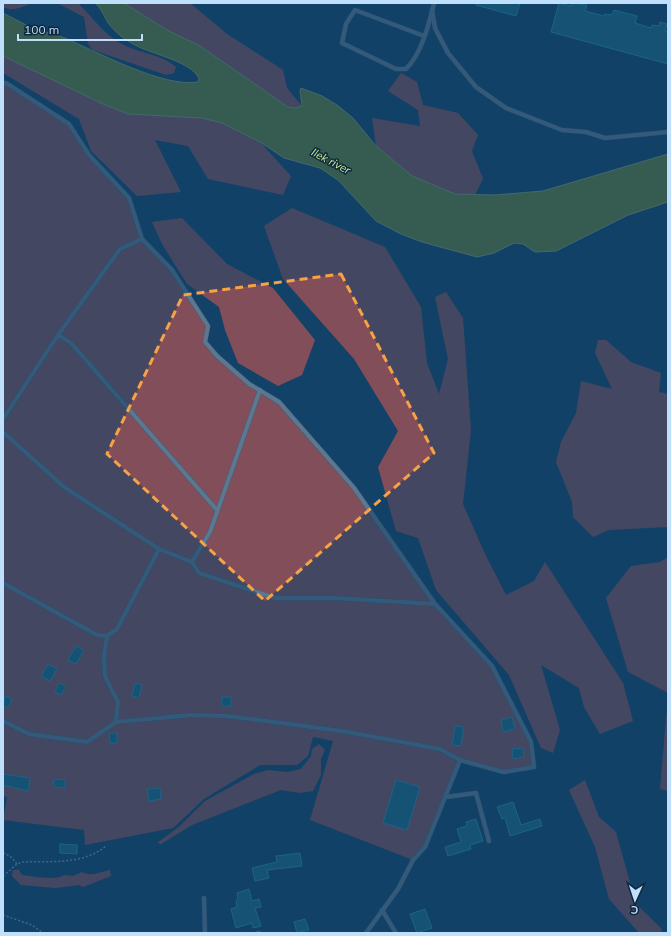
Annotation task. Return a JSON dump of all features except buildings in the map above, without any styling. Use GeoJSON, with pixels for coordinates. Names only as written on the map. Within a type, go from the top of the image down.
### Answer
{"type":"FeatureCollection","features":[{"type":"Feature","properties":{"kind":"lane"},"geometry":{"type":"LineString","coordinates":[[424,36],[355,10],[346,24],[342,43],[396,69],[406,69],[414,62],[424,36],[434,3]]}},
{"type":"Feature","properties":{"kind":"lane"},"geometry":{"type":"LineString","coordinates":[[432,10],[435,28],[448,53],[476,88],[506,108],[562,130],[586,132],[605,138],[668,132]]}},
{"type":"Feature","properties":{"kind":"lane"},"geometry":{"type":"LineString","coordinates":[[3,83],[6,83],[69,124],[89,155],[129,198],[142,240],[172,270],[208,326],[205,342],[217,356],[249,384],[279,402],[354,488],[435,604],[492,666],[531,742],[534,767],[504,772],[460,760],[440,749],[342,731],[227,716],[192,715],[116,722],[87,742],[29,734],[3,721]]}},
{"type":"Feature","properties":{"kind":"lane"},"geometry":{"type":"LineString","coordinates":[[3,419],[58,335],[120,249],[142,240]]}},
{"type":"Feature","properties":{"kind":"lane"},"geometry":{"type":"LineString","coordinates":[[58,335],[72,343],[217,510]]}},
{"type":"Feature","properties":{"kind":"lane"},"geometry":{"type":"LineString","coordinates":[[192,562],[210,532],[260,390]]}},
{"type":"Feature","properties":{"kind":"lane"},"geometry":{"type":"LineString","coordinates":[[3,432],[64,487],[159,548],[192,562],[198,573],[275,598],[333,598],[435,604]]}},
{"type":"Feature","properties":{"kind":"lane"},"geometry":{"type":"LineString","coordinates":[[116,722],[118,702],[105,676],[104,656],[107,636],[117,628],[159,548]]}},
{"type":"Feature","properties":{"kind":"lane"},"geometry":{"type":"LineString","coordinates":[[3,583],[97,635],[107,636]]}},
{"type":"Feature","properties":{"kind":"lane"},"geometry":{"type":"LineString","coordinates":[[366,933],[398,889],[413,860],[425,847],[460,760]]}},
{"type":"Feature","properties":{"kind":"lane"},"geometry":{"type":"LineString","coordinates":[[446,797],[476,793],[489,841]]}},
{"type":"Feature","properties":{"kind":"lane"},"geometry":{"type":"LineString","coordinates":[[204,898],[205,933]]}},
{"type":"Feature","properties":{"kind":"lane"},"geometry":{"type":"LineString","coordinates":[[382,910],[396,933]]}},
{"type":"Feature","properties":{"kind":"path"},"geometry":{"type":"LineString","coordinates":[[3,876],[17,864],[23,862],[82,859],[96,854],[106,846]]}},
{"type":"Feature","properties":{"kind":"path"},"geometry":{"type":"LineString","coordinates":[[3,853],[10,856],[17,864]]}},
{"type":"Feature","properties":{"kind":"path"},"geometry":{"type":"LineString","coordinates":[[3,916],[32,925],[43,933]]}},
{"type":"Feature","properties":{"kind":"highlighted area"},"geometry":{"type":"Polygon","coordinates":[[[341,274],[434,453],[265,601],[107,454],[183,295],[341,274]]]}},
{"type":"Feature","properties":{"kind":"shaded area"},"geometry":{"type":"Polygon","coordinates":[[[3,3],[32,3],[10,9],[3,7],[3,3]]]}},
{"type":"Feature","properties":{"kind":"shaded area"},"geometry":{"type":"Polygon","coordinates":[[[57,3],[78,3],[111,37],[131,48],[164,59],[176,67],[174,73],[166,75],[93,50],[88,44],[84,17],[57,3]]]}},
{"type":"Feature","properties":{"kind":"shaded area"},"geometry":{"type":"Polygon","coordinates":[[[124,3],[190,3],[227,34],[283,70],[287,88],[302,106],[295,108],[288,107],[200,46],[167,30],[124,3]]]}},
{"type":"Feature","properties":{"kind":"shaded area"},"geometry":{"type":"Polygon","coordinates":[[[3,56],[103,104],[128,114],[202,118],[222,123],[260,142],[291,176],[283,195],[208,179],[188,146],[155,140],[181,192],[137,196],[91,151],[79,119],[3,73],[3,56]]]}},
{"type":"Feature","properties":{"kind":"shaded area"},"geometry":{"type":"Polygon","coordinates":[[[401,73],[417,82],[423,105],[458,113],[478,135],[472,151],[483,179],[475,195],[455,194],[412,176],[376,146],[372,118],[420,126],[418,110],[388,91],[401,73]]]}},
{"type":"Feature","properties":{"kind":"shaded area"},"geometry":{"type":"Polygon","coordinates":[[[3,83],[69,124],[89,155],[129,198],[142,239],[172,270],[208,326],[205,342],[217,356],[249,383],[279,402],[354,488],[435,604],[492,666],[531,742],[534,767],[504,772],[460,760],[425,847],[413,860],[310,820],[333,741],[313,737],[308,756],[297,765],[260,765],[204,799],[173,828],[85,845],[84,830],[3,820],[7,797],[3,796],[3,83]]]}},
{"type":"Feature","properties":{"kind":"shaded area"},"geometry":{"type":"Polygon","coordinates":[[[292,208],[385,247],[421,307],[427,363],[439,394],[448,359],[435,297],[446,292],[463,318],[471,430],[463,504],[485,554],[506,595],[534,581],[545,562],[623,683],[633,721],[600,734],[584,707],[579,688],[541,665],[560,730],[553,753],[541,748],[509,675],[436,590],[418,538],[396,531],[378,467],[398,431],[354,359],[283,279],[264,226],[292,208]]]}},
{"type":"Feature","properties":{"kind":"shaded area"},"geometry":{"type":"Polygon","coordinates":[[[182,218],[227,264],[273,288],[315,340],[302,375],[278,386],[238,363],[225,330],[219,307],[187,284],[162,244],[152,222],[182,218]]]}},
{"type":"Feature","properties":{"kind":"shaded area"},"geometry":{"type":"Polygon","coordinates":[[[598,340],[606,340],[631,362],[661,373],[659,392],[668,394],[668,527],[609,530],[593,537],[573,517],[572,502],[556,462],[561,442],[576,413],[581,381],[612,389],[595,353],[598,340]]]}},
{"type":"Feature","properties":{"kind":"shaded area"},"geometry":{"type":"Polygon","coordinates":[[[668,557],[668,693],[628,672],[606,598],[631,566],[660,562],[668,557]]]}},
{"type":"Feature","properties":{"kind":"shaded area"},"geometry":{"type":"Polygon","coordinates":[[[668,696],[668,791],[660,789],[668,696]]]}},
{"type":"Feature","properties":{"kind":"shaded area"},"geometry":{"type":"Polygon","coordinates":[[[319,744],[325,750],[321,759],[321,775],[313,791],[299,793],[281,790],[192,825],[161,844],[157,843],[180,826],[205,801],[254,774],[268,770],[287,772],[301,769],[311,756],[312,749],[319,744]]]}},
{"type":"Feature","properties":{"kind":"shaded area"},"geometry":{"type":"Polygon","coordinates":[[[585,780],[599,817],[616,832],[636,904],[661,928],[662,933],[639,933],[609,899],[595,847],[569,790],[585,780]]]}},
{"type":"Feature","properties":{"kind":"shaded area"},"geometry":{"type":"Polygon","coordinates":[[[13,870],[19,870],[22,875],[56,878],[64,875],[73,876],[82,872],[96,874],[110,870],[111,876],[83,887],[79,885],[56,888],[21,885],[12,876],[13,870]]]}},
{"type":"Feature","properties":{"kind":"water","name":"Ilek river"},"geometry":{"type":"Polygon","coordinates":[[[95,3],[124,3],[167,30],[200,46],[288,107],[295,108],[302,106],[301,88],[322,96],[337,105],[353,118],[376,146],[412,176],[455,194],[495,195],[543,191],[668,154],[668,202],[628,215],[556,251],[535,252],[523,244],[514,243],[494,253],[477,257],[422,242],[401,234],[376,221],[338,180],[320,168],[284,158],[260,142],[222,123],[202,118],[128,114],[103,104],[3,56],[3,13],[33,28],[65,38],[131,68],[167,80],[198,82],[199,79],[195,73],[181,63],[137,46],[120,35],[113,29],[95,3]]]}}]}
